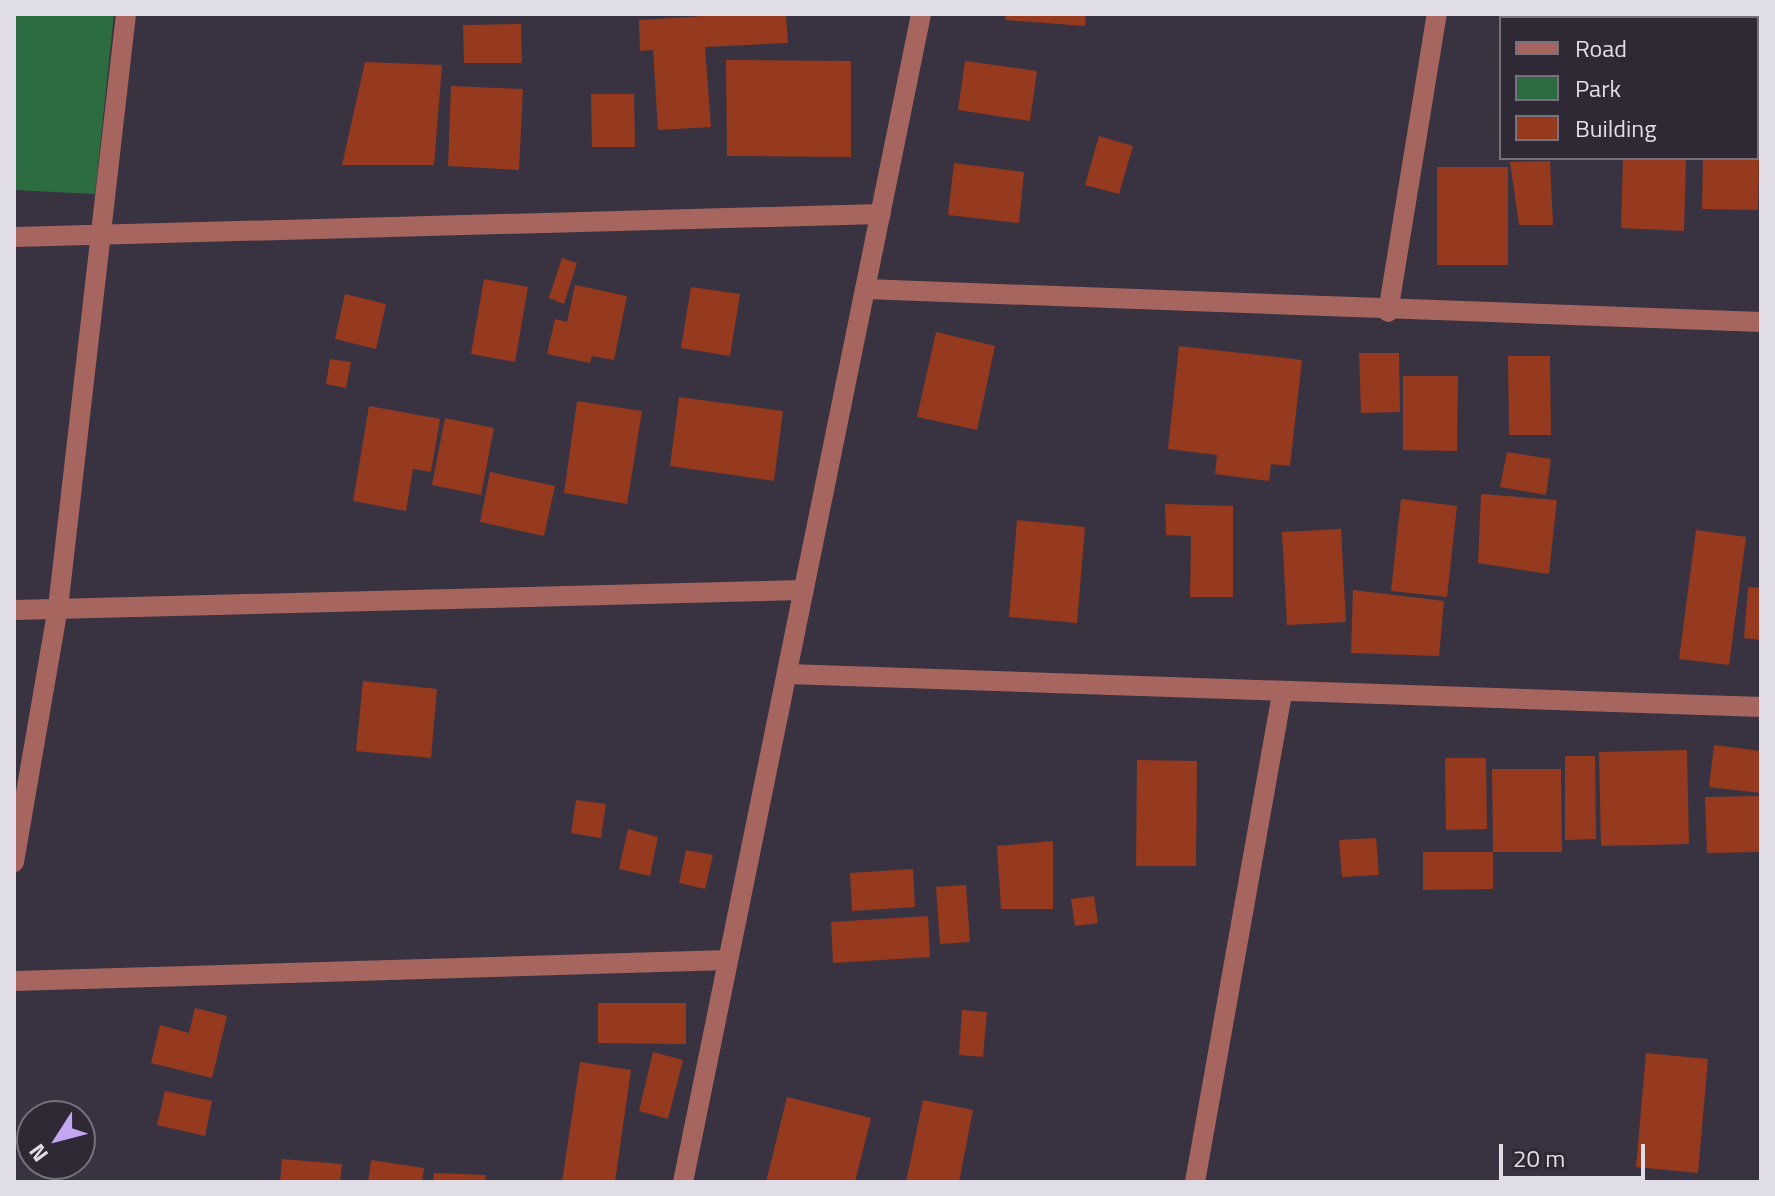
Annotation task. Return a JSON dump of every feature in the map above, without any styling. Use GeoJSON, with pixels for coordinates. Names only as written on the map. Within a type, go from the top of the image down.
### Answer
{"type":"FeatureCollection","features":[{"type":"Feature","properties":{"kind":"street"},"geometry":{"type":"LineString","coordinates":[[14,862],[58,608],[126,14]]}},
{"type":"Feature","properties":{"kind":"street"},"geometry":{"type":"LineString","coordinates":[[683,1182],[921,14]]}},
{"type":"Feature","properties":{"kind":"street"},"geometry":{"type":"LineString","coordinates":[[1388,312],[1437,14]]}},
{"type":"Feature","properties":{"kind":"street"},"geometry":{"type":"LineString","coordinates":[[14,237],[881,214]]}},
{"type":"Feature","properties":{"kind":"street"},"geometry":{"type":"LineString","coordinates":[[865,289],[1388,312],[1761,322]]}},
{"type":"Feature","properties":{"kind":"street"},"geometry":{"type":"LineString","coordinates":[[14,610],[804,590]]}},
{"type":"Feature","properties":{"kind":"street"},"geometry":{"type":"LineString","coordinates":[[787,674],[1761,707]]}},
{"type":"Feature","properties":{"kind":"street"},"geometry":{"type":"LineString","coordinates":[[1195,1182],[1282,693]]}},
{"type":"Feature","properties":{"kind":"street"},"geometry":{"type":"LineString","coordinates":[[14,981],[728,960]]}},
{"type":"Feature","properties":{"kind":"green space"},"geometry":{"type":"Polygon","coordinates":[[[14,14],[114,14],[95,194],[14,190],[14,14]]]}},
{"type":"Feature","properties":{"kind":"building"},"geometry":{"type":"Polygon","coordinates":[[[786,14],[788,43],[705,47],[711,127],[658,130],[653,50],[640,51],[639,20],[786,14]]]}},
{"type":"Feature","properties":{"kind":"building"},"geometry":{"type":"Polygon","coordinates":[[[1006,14],[1086,14],[1085,26],[1005,20],[1006,14]]]}},
{"type":"Feature","properties":{"kind":"building"},"geometry":{"type":"Polygon","coordinates":[[[1761,14],[1761,90],[1759,16],[1623,16],[1761,14]]]}},
{"type":"Feature","properties":{"kind":"building"},"geometry":{"type":"Polygon","coordinates":[[[521,24],[522,63],[464,63],[463,25],[521,24]]]}},
{"type":"Feature","properties":{"kind":"building"},"geometry":{"type":"Polygon","coordinates":[[[726,60],[851,61],[851,157],[727,156],[726,60]]]}},
{"type":"Feature","properties":{"kind":"building"},"geometry":{"type":"Polygon","coordinates":[[[965,61],[1037,71],[1030,121],[958,110],[965,61]]]}},
{"type":"Feature","properties":{"kind":"building"},"geometry":{"type":"Polygon","coordinates":[[[365,62],[442,65],[434,165],[342,165],[365,62]]]}},
{"type":"Feature","properties":{"kind":"building"},"geometry":{"type":"Polygon","coordinates":[[[451,86],[523,89],[519,170],[448,166],[451,86]]]}},
{"type":"Feature","properties":{"kind":"building"},"geometry":{"type":"Polygon","coordinates":[[[591,94],[634,94],[635,147],[592,147],[591,94]]]}},
{"type":"Feature","properties":{"kind":"building"},"geometry":{"type":"Polygon","coordinates":[[[1099,136],[1133,146],[1119,194],[1085,185],[1099,136]]]}},
{"type":"Feature","properties":{"kind":"building"},"geometry":{"type":"Polygon","coordinates":[[[1623,160],[1686,160],[1684,231],[1621,228],[1623,160]]]}},
{"type":"Feature","properties":{"kind":"building"},"geometry":{"type":"Polygon","coordinates":[[[1703,160],[1759,160],[1758,210],[1702,209],[1703,160]]]}},
{"type":"Feature","properties":{"kind":"building"},"geometry":{"type":"Polygon","coordinates":[[[1550,161],[1553,225],[1519,225],[1510,162],[1550,161]]]}},
{"type":"Feature","properties":{"kind":"building"},"geometry":{"type":"Polygon","coordinates":[[[954,163],[1024,172],[1019,223],[948,215],[954,163]]]}},
{"type":"Feature","properties":{"kind":"building"},"geometry":{"type":"Polygon","coordinates":[[[1437,167],[1508,167],[1508,265],[1437,265],[1437,167]]]}},
{"type":"Feature","properties":{"kind":"building"},"geometry":{"type":"Polygon","coordinates":[[[562,258],[577,263],[564,304],[549,298],[562,258]]]}},
{"type":"Feature","properties":{"kind":"building"},"geometry":{"type":"Polygon","coordinates":[[[484,279],[528,287],[515,362],[471,354],[484,279]]]}},
{"type":"Feature","properties":{"kind":"building"},"geometry":{"type":"Polygon","coordinates":[[[575,285],[627,296],[614,360],[592,356],[590,363],[547,354],[555,319],[567,322],[575,285]]]}},
{"type":"Feature","properties":{"kind":"building"},"geometry":{"type":"Polygon","coordinates":[[[691,287],[740,294],[730,356],[681,348],[691,287]]]}},
{"type":"Feature","properties":{"kind":"building"},"geometry":{"type":"Polygon","coordinates":[[[345,294],[386,304],[376,349],[335,339],[345,294]]]}},
{"type":"Feature","properties":{"kind":"building"},"geometry":{"type":"Polygon","coordinates":[[[936,332],[995,346],[977,430],[917,417],[936,332]]]}},
{"type":"Feature","properties":{"kind":"building"},"geometry":{"type":"Polygon","coordinates":[[[1179,346],[1302,360],[1290,466],[1271,464],[1269,481],[1215,474],[1217,455],[1168,449],[1179,346]]]}},
{"type":"Feature","properties":{"kind":"building"},"geometry":{"type":"Polygon","coordinates":[[[1359,353],[1399,353],[1400,412],[1361,413],[1359,353]]]}},
{"type":"Feature","properties":{"kind":"building"},"geometry":{"type":"Polygon","coordinates":[[[1508,356],[1550,356],[1551,435],[1509,435],[1508,356]]]}},
{"type":"Feature","properties":{"kind":"building"},"geometry":{"type":"Polygon","coordinates":[[[330,359],[351,362],[346,388],[326,384],[330,359]]]}},
{"type":"Feature","properties":{"kind":"building"},"geometry":{"type":"Polygon","coordinates":[[[1403,376],[1458,376],[1457,451],[1403,450],[1403,376]]]}},
{"type":"Feature","properties":{"kind":"building"},"geometry":{"type":"Polygon","coordinates":[[[679,397],[783,411],[774,481],[670,466],[679,397]]]}},
{"type":"Feature","properties":{"kind":"building"},"geometry":{"type":"Polygon","coordinates":[[[577,401],[642,411],[627,504],[564,493],[577,401]]]}},
{"type":"Feature","properties":{"kind":"building"},"geometry":{"type":"Polygon","coordinates":[[[369,406],[440,419],[431,472],[413,469],[406,511],[353,501],[369,406]]]}},
{"type":"Feature","properties":{"kind":"building"},"geometry":{"type":"Polygon","coordinates":[[[445,418],[494,428],[481,495],[432,485],[445,418]]]}},
{"type":"Feature","properties":{"kind":"building"},"geometry":{"type":"Polygon","coordinates":[[[1507,452],[1551,459],[1546,495],[1500,487],[1507,452]]]}},
{"type":"Feature","properties":{"kind":"building"},"geometry":{"type":"Polygon","coordinates":[[[490,472],[555,486],[544,536],[480,522],[490,472]]]}},
{"type":"Feature","properties":{"kind":"building"},"geometry":{"type":"Polygon","coordinates":[[[1481,494],[1557,500],[1549,574],[1478,563],[1481,494]]]}},
{"type":"Feature","properties":{"kind":"building"},"geometry":{"type":"Polygon","coordinates":[[[1401,499],[1457,506],[1447,597],[1391,591],[1401,499]]]}},
{"type":"Feature","properties":{"kind":"building"},"geometry":{"type":"Polygon","coordinates":[[[1165,504],[1233,506],[1233,597],[1190,597],[1191,536],[1166,535],[1165,504]]]}},
{"type":"Feature","properties":{"kind":"building"},"geometry":{"type":"Polygon","coordinates":[[[1017,520],[1085,527],[1077,623],[1009,617],[1017,520]]]}},
{"type":"Feature","properties":{"kind":"building"},"geometry":{"type":"Polygon","coordinates":[[[1341,529],[1346,622],[1287,625],[1282,532],[1341,529]]]}},
{"type":"Feature","properties":{"kind":"building"},"geometry":{"type":"Polygon","coordinates":[[[1696,530],[1746,537],[1729,665],[1679,659],[1696,530]]]}},
{"type":"Feature","properties":{"kind":"building"},"geometry":{"type":"Polygon","coordinates":[[[1748,587],[1761,588],[1761,640],[1744,638],[1748,587]]]}},
{"type":"Feature","properties":{"kind":"building"},"geometry":{"type":"Polygon","coordinates":[[[1353,590],[1444,601],[1439,656],[1351,653],[1353,590]]]}},
{"type":"Feature","properties":{"kind":"building"},"geometry":{"type":"Polygon","coordinates":[[[363,681],[437,689],[431,758],[356,751],[363,681]]]}},
{"type":"Feature","properties":{"kind":"building"},"geometry":{"type":"Polygon","coordinates":[[[1714,745],[1761,751],[1761,793],[1709,787],[1714,745]]]}},
{"type":"Feature","properties":{"kind":"building"},"geometry":{"type":"Polygon","coordinates":[[[1687,750],[1689,844],[1601,846],[1599,752],[1687,750]]]}},
{"type":"Feature","properties":{"kind":"building"},"geometry":{"type":"Polygon","coordinates":[[[1565,756],[1595,756],[1596,839],[1565,840],[1565,756]]]}},
{"type":"Feature","properties":{"kind":"building"},"geometry":{"type":"Polygon","coordinates":[[[1445,758],[1486,758],[1487,829],[1446,830],[1445,758]]]}},
{"type":"Feature","properties":{"kind":"building"},"geometry":{"type":"Polygon","coordinates":[[[1137,760],[1197,761],[1196,866],[1136,866],[1137,760]]]}},
{"type":"Feature","properties":{"kind":"building"},"geometry":{"type":"Polygon","coordinates":[[[1492,769],[1561,769],[1562,852],[1493,852],[1492,769]]]}},
{"type":"Feature","properties":{"kind":"building"},"geometry":{"type":"Polygon","coordinates":[[[1761,796],[1761,852],[1707,853],[1705,797],[1761,796]]]}},
{"type":"Feature","properties":{"kind":"building"},"geometry":{"type":"Polygon","coordinates":[[[576,800],[606,804],[601,838],[571,833],[576,800]]]}},
{"type":"Feature","properties":{"kind":"building"},"geometry":{"type":"Polygon","coordinates":[[[628,829],[658,837],[650,876],[619,869],[628,829]]]}},
{"type":"Feature","properties":{"kind":"building"},"geometry":{"type":"Polygon","coordinates":[[[1376,838],[1379,875],[1342,877],[1339,840],[1376,838]]]}},
{"type":"Feature","properties":{"kind":"building"},"geometry":{"type":"Polygon","coordinates":[[[1053,841],[1053,909],[1001,909],[997,846],[1053,841]]]}},
{"type":"Feature","properties":{"kind":"building"},"geometry":{"type":"Polygon","coordinates":[[[686,850],[713,855],[705,889],[679,883],[686,850]]]}},
{"type":"Feature","properties":{"kind":"building"},"geometry":{"type":"Polygon","coordinates":[[[1423,852],[1493,852],[1493,889],[1423,890],[1423,852]]]}},
{"type":"Feature","properties":{"kind":"building"},"geometry":{"type":"Polygon","coordinates":[[[913,869],[915,907],[852,911],[850,873],[913,869]]]}},
{"type":"Feature","properties":{"kind":"building"},"geometry":{"type":"Polygon","coordinates":[[[966,885],[970,942],[940,944],[936,887],[966,885]]]}},
{"type":"Feature","properties":{"kind":"building"},"geometry":{"type":"Polygon","coordinates":[[[1094,896],[1098,923],[1075,926],[1071,899],[1094,896]]]}},
{"type":"Feature","properties":{"kind":"building"},"geometry":{"type":"Polygon","coordinates":[[[928,916],[930,957],[833,963],[831,922],[928,916]]]}},
{"type":"Feature","properties":{"kind":"building"},"geometry":{"type":"Polygon","coordinates":[[[598,1003],[686,1003],[686,1044],[598,1043],[598,1003]]]}},
{"type":"Feature","properties":{"kind":"building"},"geometry":{"type":"Polygon","coordinates":[[[195,1008],[227,1016],[212,1078],[151,1063],[160,1025],[189,1033],[195,1008]]]}},
{"type":"Feature","properties":{"kind":"building"},"geometry":{"type":"Polygon","coordinates":[[[962,1010],[987,1012],[983,1057],[959,1055],[962,1010]]]}},
{"type":"Feature","properties":{"kind":"building"},"geometry":{"type":"Polygon","coordinates":[[[653,1052],[683,1060],[668,1119],[639,1111],[653,1052]]]}},
{"type":"Feature","properties":{"kind":"building"},"geometry":{"type":"Polygon","coordinates":[[[1646,1053],[1708,1059],[1698,1173],[1636,1167],[1646,1053]]]}},
{"type":"Feature","properties":{"kind":"building"},"geometry":{"type":"Polygon","coordinates":[[[580,1062],[631,1070],[615,1182],[562,1182],[580,1062]]]}},
{"type":"Feature","properties":{"kind":"building"},"geometry":{"type":"Polygon","coordinates":[[[165,1091],[212,1101],[205,1136],[157,1125],[165,1091]]]}},
{"type":"Feature","properties":{"kind":"building"},"geometry":{"type":"Polygon","coordinates":[[[787,1097],[871,1118],[855,1182],[766,1182],[787,1097]]]}},
{"type":"Feature","properties":{"kind":"building"},"geometry":{"type":"Polygon","coordinates":[[[923,1100],[973,1110],[959,1182],[906,1182],[923,1100]]]}},
{"type":"Feature","properties":{"kind":"building"},"geometry":{"type":"Polygon","coordinates":[[[282,1159],[342,1164],[340,1182],[280,1182],[282,1159]]]}},
{"type":"Feature","properties":{"kind":"building"},"geometry":{"type":"Polygon","coordinates":[[[371,1160],[424,1168],[422,1182],[368,1182],[371,1160]]]}},
{"type":"Feature","properties":{"kind":"building"},"geometry":{"type":"Polygon","coordinates":[[[434,1173],[486,1175],[485,1182],[433,1182],[434,1173]]]}}]}
